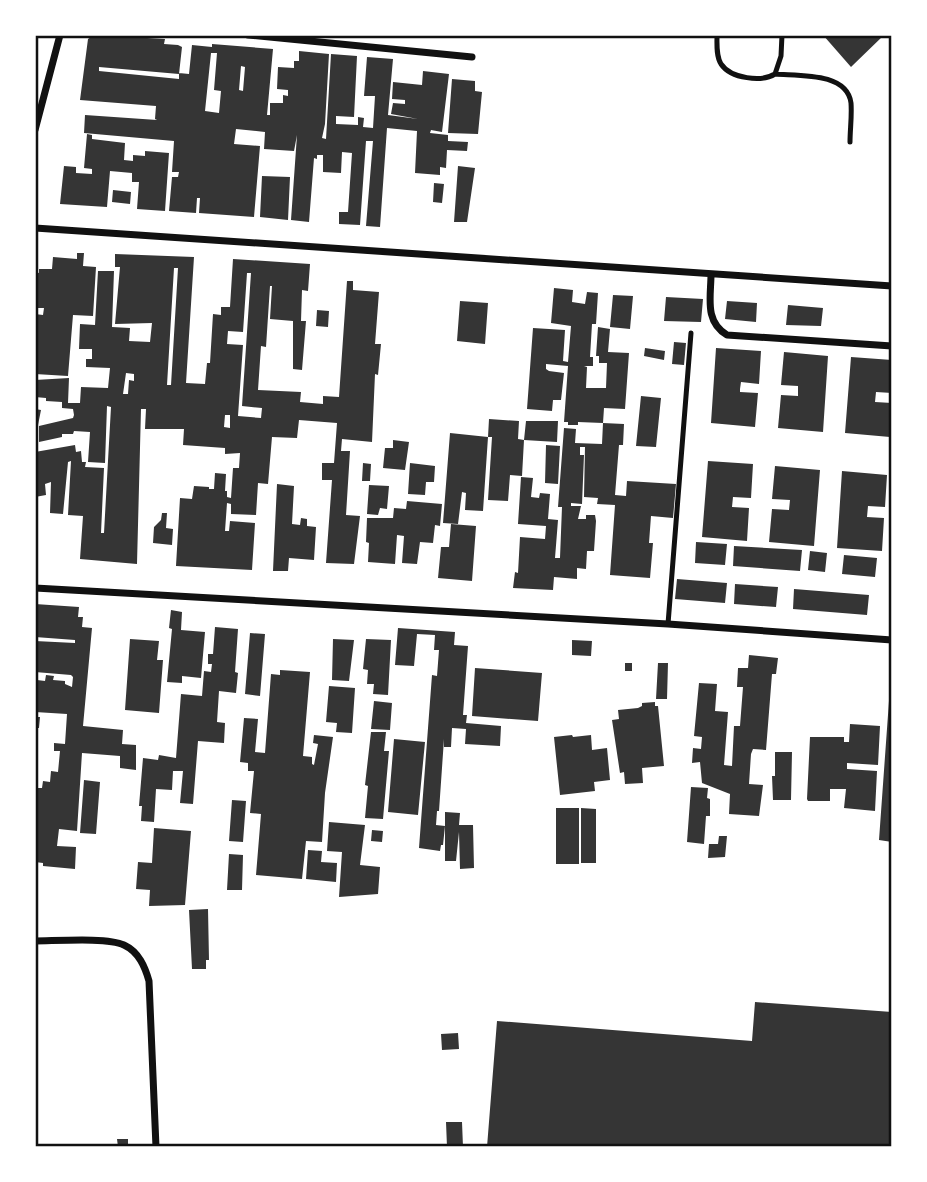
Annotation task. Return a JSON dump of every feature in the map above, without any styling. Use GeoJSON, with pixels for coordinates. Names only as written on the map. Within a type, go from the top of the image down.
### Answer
{"type":"FeatureCollection","features":[{"type":"Feature","properties":{"kind":"street"},"geometry":{"type":"LineString","coordinates":[[35,130],[60,35]]}},
{"type":"Feature","properties":{"kind":"street"},"geometry":{"type":"LineString","coordinates":[[248,35],[472,57]]}},
{"type":"Feature","properties":{"kind":"street"},"geometry":{"type":"LineString","coordinates":[[35,228],[892,286]]}},
{"type":"Feature","properties":{"kind":"street"},"geometry":{"type":"LineString","coordinates":[[711,274],[710,317],[718,329],[727,335],[892,346]]}},
{"type":"Feature","properties":{"kind":"street"},"geometry":{"type":"LineString","coordinates":[[35,588],[668,624],[892,640]]}},
{"type":"Feature","properties":{"kind":"street"},"geometry":{"type":"LineString","coordinates":[[35,942],[107,941],[124,944],[136,954],[144,966],[149,981],[156,1147]]}},
{"type":"Feature","properties":{"kind":"lane"},"geometry":{"type":"LineString","coordinates":[[717,35],[717,49],[722,65],[737,75],[757,79],[769,78],[775,74],[781,56],[782,35]]}},
{"type":"Feature","properties":{"kind":"lane"},"geometry":{"type":"LineString","coordinates":[[775,74],[834,80],[846,90],[851,102],[850,142]]}},
{"type":"Feature","properties":{"kind":"lane"},"geometry":{"type":"LineString","coordinates":[[668,624],[691,333]]}},
{"type":"Feature","properties":{"kind":"building"},"geometry":{"type":"Polygon","coordinates":[[[94,35],[165,39],[164,44],[182,47],[179,73],[189,74],[192,45],[273,49],[267,115],[270,115],[270,103],[283,103],[283,95],[288,96],[288,90],[277,89],[278,67],[294,68],[294,61],[299,61],[299,51],[329,54],[322,138],[326,139],[331,54],[357,56],[354,117],[336,116],[336,124],[358,125],[358,117],[364,118],[363,127],[373,128],[375,96],[364,96],[367,57],[393,59],[388,115],[418,119],[391,114],[393,103],[405,104],[405,100],[392,99],[393,82],[422,85],[423,71],[449,74],[442,132],[431,130],[430,133],[448,135],[448,141],[468,142],[467,151],[447,150],[446,168],[440,167],[440,175],[415,173],[417,131],[387,128],[380,227],[366,226],[373,141],[366,141],[360,225],[339,224],[339,212],[348,212],[352,153],[342,152],[341,173],[323,172],[323,155],[317,155],[317,159],[314,158],[309,222],[291,220],[297,135],[294,151],[264,149],[265,132],[236,129],[234,144],[260,146],[254,217],[199,213],[200,198],[197,198],[196,213],[169,211],[172,177],[178,177],[179,172],[172,172],[174,141],[84,133],[85,115],[157,120],[156,106],[80,100],[88,39],[94,35]],[[211,53],[205,111],[219,113],[221,91],[214,90],[217,53],[211,53]],[[241,66],[239,90],[243,91],[245,67],[241,66]],[[99,67],[99,71],[179,79],[179,74],[99,67]]]}},
{"type":"Feature","properties":{"kind":"building"},"geometry":{"type":"Polygon","coordinates":[[[823,35],[884,35],[851,67],[823,35]]]}},
{"type":"Feature","properties":{"kind":"building"},"geometry":{"type":"Polygon","coordinates":[[[452,79],[475,81],[475,91],[482,92],[478,134],[448,133],[452,79]]]}},
{"type":"Feature","properties":{"kind":"building"},"geometry":{"type":"Polygon","coordinates":[[[87,134],[92,135],[92,139],[125,143],[124,160],[133,161],[133,155],[145,156],[145,151],[169,153],[165,211],[137,209],[139,182],[132,182],[132,173],[110,171],[107,207],[60,204],[64,166],[76,167],[76,173],[92,174],[92,169],[84,168],[87,134]]]}},
{"type":"Feature","properties":{"kind":"building"},"geometry":{"type":"Polygon","coordinates":[[[458,166],[475,168],[467,222],[454,222],[458,166]]]}},
{"type":"Feature","properties":{"kind":"building"},"geometry":{"type":"Polygon","coordinates":[[[262,176],[290,177],[288,220],[260,217],[262,176]]]}},
{"type":"Feature","properties":{"kind":"building"},"geometry":{"type":"Polygon","coordinates":[[[434,183],[444,184],[442,203],[433,202],[434,183]]]}},
{"type":"Feature","properties":{"kind":"building"},"geometry":{"type":"Polygon","coordinates":[[[113,190],[131,192],[130,204],[112,202],[113,190]]]}},
{"type":"Feature","properties":{"kind":"building"},"geometry":{"type":"Polygon","coordinates":[[[77,253],[84,253],[83,266],[96,267],[93,316],[73,315],[68,376],[35,374],[35,314],[43,315],[44,308],[37,308],[38,302],[35,301],[35,272],[39,273],[39,269],[52,269],[53,257],[77,259],[77,253]]]}},
{"type":"Feature","properties":{"kind":"building"},"geometry":{"type":"Polygon","coordinates":[[[115,254],[194,257],[186,383],[205,384],[207,363],[210,363],[213,314],[221,315],[221,307],[230,307],[233,259],[310,264],[308,291],[302,290],[301,321],[306,321],[302,370],[293,369],[293,321],[270,319],[272,286],[266,347],[261,346],[258,390],[301,392],[300,402],[323,404],[323,396],[339,397],[347,281],[353,281],[353,290],[379,292],[375,344],[381,344],[378,375],[375,374],[372,442],[342,439],[341,451],[350,451],[346,515],[360,516],[354,564],[326,563],[332,480],[322,480],[322,463],[334,463],[337,423],[299,420],[297,438],[272,437],[268,484],[258,483],[256,515],[231,514],[231,504],[227,503],[225,531],[229,531],[230,521],[255,523],[252,570],[176,566],[180,498],[192,499],[194,486],[214,489],[215,473],[226,474],[225,491],[227,497],[231,498],[233,468],[239,468],[240,453],[225,454],[225,448],[183,445],[184,429],[145,429],[146,409],[141,409],[137,564],[80,559],[83,516],[68,515],[71,461],[68,462],[63,514],[50,513],[51,482],[45,484],[46,495],[35,497],[35,452],[75,445],[76,452],[81,451],[82,462],[86,462],[85,467],[104,468],[101,533],[104,533],[111,407],[107,406],[105,463],[88,462],[90,432],[74,431],[73,434],[62,434],[62,437],[39,442],[39,426],[73,418],[74,415],[73,409],[62,408],[62,402],[35,397],[35,380],[69,378],[68,403],[80,403],[81,387],[108,388],[110,368],[86,367],[86,359],[92,359],[92,349],[79,349],[80,324],[95,325],[98,271],[114,271],[112,327],[130,328],[129,341],[150,342],[152,323],[115,324],[120,267],[115,267],[115,254]],[[174,268],[167,385],[171,385],[178,268],[174,268]],[[247,273],[243,332],[228,331],[227,344],[243,345],[238,416],[261,418],[262,408],[242,406],[251,273],[247,273]],[[126,373],[123,394],[128,394],[129,380],[134,381],[134,374],[126,373]],[[225,415],[224,427],[230,428],[230,415],[225,415]]]}},
{"type":"Feature","properties":{"kind":"building"},"geometry":{"type":"Polygon","coordinates":[[[554,288],[573,290],[572,302],[585,304],[587,292],[598,293],[596,324],[592,324],[590,357],[593,357],[593,366],[584,366],[587,367],[586,388],[606,388],[607,363],[599,363],[599,356],[596,356],[598,327],[610,329],[608,352],[629,353],[625,409],[604,408],[603,423],[578,422],[578,425],[568,425],[568,422],[564,422],[568,366],[546,364],[549,371],[564,373],[561,400],[553,400],[552,411],[527,409],[533,328],[565,330],[563,361],[568,362],[571,326],[551,323],[554,288]]]}},
{"type":"Feature","properties":{"kind":"building"},"geometry":{"type":"Polygon","coordinates":[[[613,295],[633,296],[630,329],[610,327],[613,295]]]}},
{"type":"Feature","properties":{"kind":"building"},"geometry":{"type":"Polygon","coordinates":[[[666,297],[703,299],[701,322],[664,321],[666,297]]]}},
{"type":"Feature","properties":{"kind":"building"},"geometry":{"type":"Polygon","coordinates":[[[460,301],[488,303],[485,344],[457,341],[460,301]]]}},
{"type":"Feature","properties":{"kind":"building"},"geometry":{"type":"Polygon","coordinates":[[[727,301],[757,303],[756,322],[725,319],[727,301]]]}},
{"type":"Feature","properties":{"kind":"building"},"geometry":{"type":"Polygon","coordinates":[[[788,305],[823,308],[821,326],[786,325],[788,305]]]}},
{"type":"Feature","properties":{"kind":"building"},"geometry":{"type":"Polygon","coordinates":[[[317,310],[329,311],[328,327],[316,326],[317,310]]]}},
{"type":"Feature","properties":{"kind":"building"},"geometry":{"type":"Polygon","coordinates":[[[674,342],[686,343],[684,365],[672,364],[674,342]]]}},
{"type":"Feature","properties":{"kind":"building"},"geometry":{"type":"Polygon","coordinates":[[[645,348],[665,351],[664,360],[644,356],[645,348]]]}},
{"type":"Feature","properties":{"kind":"building"},"geometry":{"type":"Polygon","coordinates":[[[716,348],[761,351],[759,384],[741,382],[740,389],[740,392],[758,393],[755,427],[711,423],[716,348]]]}},
{"type":"Feature","properties":{"kind":"building"},"geometry":{"type":"Polygon","coordinates":[[[784,352],[828,356],[823,432],[778,428],[781,395],[798,396],[798,386],[781,385],[784,352]]]}},
{"type":"Feature","properties":{"kind":"building"},"geometry":{"type":"Polygon","coordinates":[[[851,357],[892,360],[892,393],[876,392],[875,402],[892,403],[890,437],[845,433],[851,357]]]}},
{"type":"Feature","properties":{"kind":"building"},"geometry":{"type":"Polygon","coordinates":[[[641,396],[661,398],[656,447],[636,446],[641,396]]]}},
{"type":"Feature","properties":{"kind":"building"},"geometry":{"type":"Polygon","coordinates":[[[35,409],[41,410],[36,435],[35,435],[35,409]]]}},
{"type":"Feature","properties":{"kind":"building"},"geometry":{"type":"Polygon","coordinates":[[[489,419],[519,421],[518,439],[524,440],[522,476],[510,475],[508,501],[488,500],[492,437],[488,437],[489,419]]]}},
{"type":"Feature","properties":{"kind":"building"},"geometry":{"type":"Polygon","coordinates":[[[526,421],[558,421],[557,442],[524,440],[526,421]]]}},
{"type":"Feature","properties":{"kind":"building"},"geometry":{"type":"Polygon","coordinates":[[[603,423],[624,424],[623,445],[619,445],[615,495],[626,496],[627,481],[676,484],[673,518],[651,516],[649,543],[653,543],[650,578],[610,575],[615,505],[597,504],[598,498],[584,497],[585,447],[580,447],[580,455],[584,455],[582,504],[571,503],[571,506],[581,506],[578,519],[595,515],[596,521],[594,551],[587,551],[586,569],[577,568],[577,579],[554,577],[553,590],[513,588],[515,572],[518,573],[520,537],[545,539],[546,526],[518,524],[521,477],[533,478],[531,497],[539,498],[540,493],[550,494],[548,519],[558,520],[555,558],[560,558],[562,507],[558,507],[564,428],[576,429],[575,443],[602,444],[603,423]]]}},
{"type":"Feature","properties":{"kind":"building"},"geometry":{"type":"Polygon","coordinates":[[[450,433],[488,437],[483,511],[465,510],[466,493],[462,492],[458,524],[443,523],[450,433]]]}},
{"type":"Feature","properties":{"kind":"building"},"geometry":{"type":"Polygon","coordinates":[[[393,440],[409,442],[405,470],[383,468],[385,448],[393,448],[393,440]]]}},
{"type":"Feature","properties":{"kind":"building"},"geometry":{"type":"Polygon","coordinates":[[[546,445],[560,446],[558,484],[545,483],[546,445]]]}},
{"type":"Feature","properties":{"kind":"building"},"geometry":{"type":"Polygon","coordinates":[[[708,461],[753,464],[751,498],[733,497],[732,507],[749,508],[747,541],[702,537],[708,461]]]}},
{"type":"Feature","properties":{"kind":"building"},"geometry":{"type":"Polygon","coordinates":[[[363,463],[371,464],[370,481],[362,481],[363,463]]]}},
{"type":"Feature","properties":{"kind":"building"},"geometry":{"type":"Polygon","coordinates":[[[410,463],[435,466],[434,482],[426,482],[425,495],[408,494],[410,463]]]}},
{"type":"Feature","properties":{"kind":"building"},"geometry":{"type":"Polygon","coordinates":[[[775,466],[820,470],[814,546],[769,542],[772,509],[789,510],[790,500],[772,499],[775,466]]]}},
{"type":"Feature","properties":{"kind":"building"},"geometry":{"type":"Polygon","coordinates":[[[842,471],[887,475],[885,507],[868,506],[867,517],[884,518],[882,551],[837,548],[842,471]]]}},
{"type":"Feature","properties":{"kind":"building"},"geometry":{"type":"Polygon","coordinates":[[[277,484],[294,486],[292,524],[300,525],[301,518],[307,519],[307,526],[316,527],[314,560],[289,558],[288,571],[273,571],[277,484]]]}},
{"type":"Feature","properties":{"kind":"building"},"geometry":{"type":"Polygon","coordinates":[[[369,485],[389,486],[387,509],[380,508],[378,515],[367,514],[369,485]]]}},
{"type":"Feature","properties":{"kind":"building"},"geometry":{"type":"Polygon","coordinates":[[[407,501],[442,504],[440,526],[435,525],[433,543],[420,542],[417,564],[402,563],[404,536],[397,535],[395,564],[368,562],[367,518],[393,518],[394,508],[406,509],[407,501]]]}},
{"type":"Feature","properties":{"kind":"building"},"geometry":{"type":"Polygon","coordinates":[[[162,513],[167,513],[166,528],[173,529],[172,545],[153,543],[154,527],[161,520],[162,513]]]}},
{"type":"Feature","properties":{"kind":"building"},"geometry":{"type":"Polygon","coordinates":[[[451,524],[476,526],[472,581],[438,578],[441,547],[449,547],[451,524]]]}},
{"type":"Feature","properties":{"kind":"building"},"geometry":{"type":"Polygon","coordinates":[[[696,542],[727,544],[725,565],[695,563],[696,542]]]}},
{"type":"Feature","properties":{"kind":"building"},"geometry":{"type":"Polygon","coordinates":[[[734,546],[802,550],[800,571],[733,566],[734,546]]]}},
{"type":"Feature","properties":{"kind":"building"},"geometry":{"type":"Polygon","coordinates":[[[810,551],[827,553],[825,572],[808,570],[810,551]]]}},
{"type":"Feature","properties":{"kind":"building"},"geometry":{"type":"Polygon","coordinates":[[[844,555],[877,558],[875,577],[842,574],[844,555]]]}},
{"type":"Feature","properties":{"kind":"building"},"geometry":{"type":"Polygon","coordinates":[[[677,579],[727,583],[725,603],[675,599],[677,579]]]}},
{"type":"Feature","properties":{"kind":"building"},"geometry":{"type":"Polygon","coordinates":[[[735,584],[778,587],[776,607],[734,604],[735,584]]]}},
{"type":"Feature","properties":{"kind":"building"},"geometry":{"type":"Polygon","coordinates":[[[794,589],[869,595],[867,615],[793,609],[794,589]]]}},
{"type":"Feature","properties":{"kind":"building"},"geometry":{"type":"Polygon","coordinates":[[[35,604],[79,607],[78,617],[83,617],[82,627],[92,628],[83,726],[123,730],[122,744],[136,745],[136,770],[120,768],[120,756],[82,753],[77,831],[59,829],[57,846],[76,847],[75,869],[43,866],[43,863],[35,862],[35,788],[42,788],[43,781],[50,782],[51,771],[58,772],[60,751],[54,751],[54,743],[65,744],[67,714],[35,712],[37,680],[45,681],[46,675],[54,676],[53,680],[65,681],[65,684],[72,687],[73,677],[35,672],[35,641],[75,643],[75,640],[35,637],[35,604]]]}},
{"type":"Feature","properties":{"kind":"building"},"geometry":{"type":"Polygon","coordinates":[[[171,610],[182,612],[181,630],[205,632],[201,678],[182,676],[182,683],[167,682],[171,610]]]}},
{"type":"Feature","properties":{"kind":"building"},"geometry":{"type":"Polygon","coordinates":[[[215,627],[238,629],[236,693],[219,691],[217,722],[225,723],[224,743],[198,741],[193,804],[180,803],[183,771],[173,771],[172,790],[156,789],[154,822],[141,821],[142,806],[139,806],[143,758],[158,760],[159,755],[176,758],[181,694],[202,696],[204,671],[211,672],[212,664],[208,664],[208,654],[213,654],[215,627]]]}},
{"type":"Feature","properties":{"kind":"building"},"geometry":{"type":"Polygon","coordinates":[[[398,628],[455,632],[454,645],[468,646],[463,715],[467,715],[466,723],[501,726],[500,746],[465,744],[466,729],[452,728],[451,747],[444,747],[444,739],[436,825],[445,826],[440,851],[419,848],[432,675],[437,676],[439,650],[434,650],[435,635],[417,634],[414,666],[395,665],[398,628]]]}},
{"type":"Feature","properties":{"kind":"building"},"geometry":{"type":"Polygon","coordinates":[[[250,633],[265,634],[260,696],[245,694],[250,633]]]}},
{"type":"Feature","properties":{"kind":"building"},"geometry":{"type":"Polygon","coordinates":[[[130,639],[159,641],[157,660],[163,660],[159,713],[125,710],[130,639]]]}},
{"type":"Feature","properties":{"kind":"building"},"geometry":{"type":"Polygon","coordinates":[[[333,639],[354,640],[349,681],[332,680],[333,639]]]}},
{"type":"Feature","properties":{"kind":"building"},"geometry":{"type":"Polygon","coordinates":[[[366,639],[391,640],[388,695],[373,694],[374,684],[367,684],[368,670],[363,669],[366,639]]]}},
{"type":"Feature","properties":{"kind":"building"},"geometry":{"type":"Polygon","coordinates":[[[572,640],[592,641],[591,656],[572,655],[572,640]]]}},
{"type":"Feature","properties":{"kind":"building"},"geometry":{"type":"Polygon","coordinates":[[[749,655],[778,658],[776,674],[772,674],[766,750],[753,749],[751,754],[749,784],[763,785],[759,816],[729,814],[730,794],[702,783],[700,762],[692,763],[693,748],[701,749],[702,737],[694,736],[699,683],[717,684],[715,711],[728,712],[724,765],[732,766],[734,726],[740,726],[743,687],[737,687],[738,668],[748,668],[749,655]]]}},
{"type":"Feature","properties":{"kind":"building"},"geometry":{"type":"Polygon","coordinates":[[[625,663],[632,663],[632,671],[625,671],[625,663]]]}},
{"type":"Feature","properties":{"kind":"building"},"geometry":{"type":"Polygon","coordinates":[[[658,663],[668,663],[667,699],[656,699],[658,663]]]}},
{"type":"Feature","properties":{"kind":"building"},"geometry":{"type":"Polygon","coordinates":[[[475,668],[542,673],[538,721],[472,716],[475,668]]]}},
{"type":"Feature","properties":{"kind":"building"},"geometry":{"type":"Polygon","coordinates":[[[280,670],[310,672],[303,756],[312,757],[314,765],[318,744],[313,743],[314,735],[333,737],[325,793],[322,842],[306,841],[302,879],[256,875],[261,814],[250,813],[254,771],[248,771],[248,763],[240,762],[244,718],[258,719],[255,752],[265,753],[271,674],[280,675],[280,670]]]}},
{"type":"Feature","properties":{"kind":"building"},"geometry":{"type":"Polygon","coordinates":[[[329,686],[355,688],[352,733],[336,732],[337,723],[326,722],[329,686]]]}},
{"type":"Feature","properties":{"kind":"building"},"geometry":{"type":"Polygon","coordinates":[[[892,687],[892,842],[879,840],[892,687]]]}},
{"type":"Feature","properties":{"kind":"building"},"geometry":{"type":"Polygon","coordinates":[[[374,701],[392,703],[390,730],[371,729],[374,701]]]}},
{"type":"Feature","properties":{"kind":"building"},"geometry":{"type":"Polygon","coordinates":[[[655,702],[655,706],[658,706],[664,766],[642,768],[643,783],[625,784],[624,772],[620,773],[612,720],[619,719],[618,710],[638,708],[642,703],[655,702]]]}},
{"type":"Feature","properties":{"kind":"building"},"geometry":{"type":"Polygon","coordinates":[[[35,717],[40,717],[39,728],[35,728],[35,717]]]}},
{"type":"Feature","properties":{"kind":"building"},"geometry":{"type":"Polygon","coordinates":[[[850,724],[880,726],[878,765],[847,763],[847,769],[877,771],[875,811],[844,808],[846,789],[830,789],[830,801],[807,799],[810,737],[844,737],[844,742],[849,742],[850,724]]]}},
{"type":"Feature","properties":{"kind":"building"},"geometry":{"type":"Polygon","coordinates":[[[371,732],[386,732],[384,751],[389,751],[383,819],[365,818],[368,786],[365,785],[371,732]]]}},
{"type":"Feature","properties":{"kind":"building"},"geometry":{"type":"Polygon","coordinates":[[[591,735],[592,750],[607,748],[610,780],[594,782],[595,791],[560,795],[554,737],[591,735]]]}},
{"type":"Feature","properties":{"kind":"building"},"geometry":{"type":"Polygon","coordinates":[[[394,739],[425,742],[418,815],[388,812],[394,739]]]}},
{"type":"Feature","properties":{"kind":"building"},"geometry":{"type":"Polygon","coordinates":[[[775,752],[792,752],[791,800],[773,800],[775,752]]]}},
{"type":"Feature","properties":{"kind":"building"},"geometry":{"type":"Polygon","coordinates":[[[84,780],[100,782],[96,834],[80,833],[84,780]]]}},
{"type":"Feature","properties":{"kind":"building"},"geometry":{"type":"Polygon","coordinates":[[[691,787],[708,788],[710,816],[706,816],[704,844],[687,842],[691,787]]]}},
{"type":"Feature","properties":{"kind":"building"},"geometry":{"type":"Polygon","coordinates":[[[232,800],[246,801],[243,842],[229,841],[232,800]]]}},
{"type":"Feature","properties":{"kind":"building"},"geometry":{"type":"Polygon","coordinates":[[[556,808],[579,808],[579,864],[556,864],[556,808]]]}},
{"type":"Feature","properties":{"kind":"building"},"geometry":{"type":"Polygon","coordinates":[[[581,808],[596,809],[596,863],[581,863],[581,808]]]}},
{"type":"Feature","properties":{"kind":"building"},"geometry":{"type":"Polygon","coordinates":[[[445,812],[460,813],[459,825],[473,825],[474,868],[460,869],[459,832],[456,861],[445,861],[445,812]]]}},
{"type":"Feature","properties":{"kind":"building"},"geometry":{"type":"Polygon","coordinates":[[[329,822],[365,825],[360,865],[380,867],[378,894],[339,897],[342,852],[327,851],[329,822]]]}},
{"type":"Feature","properties":{"kind":"building"},"geometry":{"type":"Polygon","coordinates":[[[154,828],[191,831],[185,905],[149,906],[150,890],[136,889],[138,862],[152,863],[154,828]]]}},
{"type":"Feature","properties":{"kind":"building"},"geometry":{"type":"Polygon","coordinates":[[[372,830],[383,831],[382,842],[371,841],[372,830]]]}},
{"type":"Feature","properties":{"kind":"building"},"geometry":{"type":"Polygon","coordinates":[[[719,836],[727,836],[725,857],[708,858],[709,844],[718,844],[719,836]]]}},
{"type":"Feature","properties":{"kind":"building"},"geometry":{"type":"Polygon","coordinates":[[[308,850],[322,851],[321,862],[337,863],[336,882],[306,879],[308,850]]]}},
{"type":"Feature","properties":{"kind":"building"},"geometry":{"type":"Polygon","coordinates":[[[229,854],[243,855],[242,890],[227,890],[229,854]]]}},
{"type":"Feature","properties":{"kind":"building"},"geometry":{"type":"Polygon","coordinates":[[[208,909],[209,960],[206,960],[206,969],[192,969],[189,910],[208,909]]]}},
{"type":"Feature","properties":{"kind":"building"},"geometry":{"type":"Polygon","coordinates":[[[755,1002],[892,1012],[892,1147],[487,1147],[497,1021],[752,1041],[755,1002]]]}},
{"type":"Feature","properties":{"kind":"building"},"geometry":{"type":"Polygon","coordinates":[[[458,1033],[459,1049],[442,1050],[441,1034],[458,1033]]]}},
{"type":"Feature","properties":{"kind":"building"},"geometry":{"type":"Polygon","coordinates":[[[446,1122],[462,1122],[463,1147],[447,1147],[446,1122]]]}},
{"type":"Feature","properties":{"kind":"building"},"geometry":{"type":"Polygon","coordinates":[[[117,1139],[128,1139],[128,1147],[118,1147],[117,1139]]]}}]}
